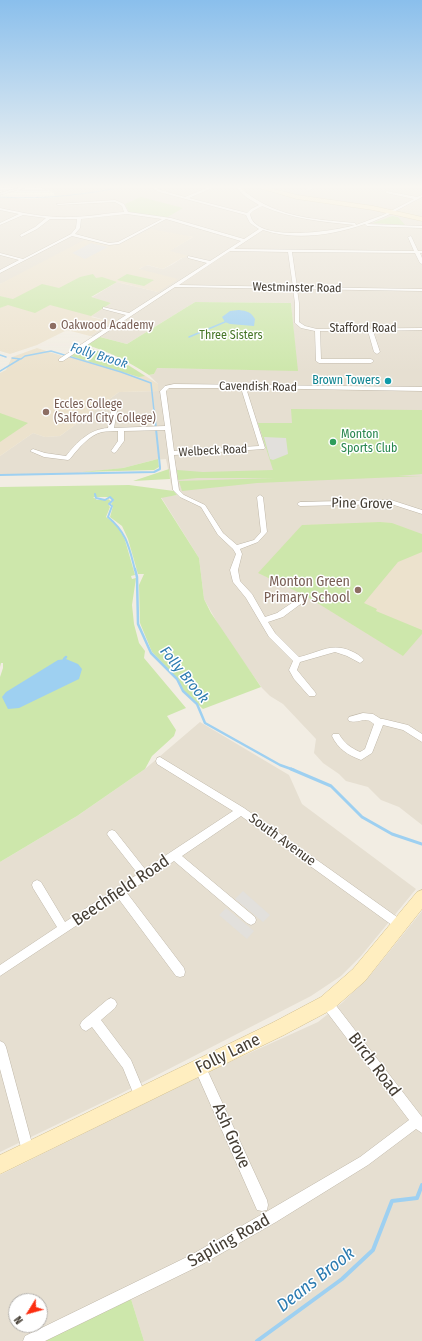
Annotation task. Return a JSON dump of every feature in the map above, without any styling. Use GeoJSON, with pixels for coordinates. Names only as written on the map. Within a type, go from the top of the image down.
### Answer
{"type":"FeatureCollection","features":[{"type":"Feature","properties":{"kind":"main road","name":"Folly Lane"},"geometry":{"type":"LineString","coordinates":[[0,1165],[290,1024],[327,1003],[352,982],[422,897]]}},
{"type":"Feature","properties":{"kind":"street"},"geometry":{"type":"LineString","coordinates":[[0,272],[47,248]]}},
{"type":"Feature","properties":{"kind":"street"},"geometry":{"type":"LineString","coordinates":[[62,359],[232,248]]}},
{"type":"Feature","properties":{"kind":"street"},"geometry":{"type":"LineString","coordinates":[[228,250],[420,252],[422,263]]}},
{"type":"Feature","properties":{"kind":"street"},"geometry":{"type":"LineString","coordinates":[[290,251],[295,288]]}},
{"type":"Feature","properties":{"kind":"street"},"geometry":{"type":"LineString","coordinates":[[0,254],[23,260]]}},
{"type":"Feature","properties":{"kind":"street"},"geometry":{"type":"LineString","coordinates":[[189,258],[209,262]]}},
{"type":"Feature","properties":{"kind":"street","name":"Westminster Road"},"geometry":{"type":"LineString","coordinates":[[173,286],[422,290]]}},
{"type":"Feature","properties":{"kind":"street","name":"Stafford Road"},"geometry":{"type":"LineString","coordinates":[[295,288],[297,323],[303,327],[317,330],[422,329]]}},
{"type":"Feature","properties":{"kind":"street"},"geometry":{"type":"LineString","coordinates":[[105,308],[129,314]]}},
{"type":"Feature","properties":{"kind":"street"},"geometry":{"type":"LineString","coordinates":[[370,329],[377,352]]}},
{"type":"Feature","properties":{"kind":"street"},"geometry":{"type":"LineString","coordinates":[[317,330],[319,361],[371,361]]}},
{"type":"Feature","properties":{"kind":"street","name":"Cavendish Road"},"geometry":{"type":"LineString","coordinates":[[167,428],[162,392],[163,389],[167,387],[422,389]]}},
{"type":"Feature","properties":{"kind":"street","name":"Welbeck Road"},"geometry":{"type":"LineString","coordinates":[[171,453],[262,448],[243,387]]}},
{"type":"Feature","properties":{"kind":"street"},"geometry":{"type":"LineString","coordinates":[[111,429],[114,411]]}},
{"type":"Feature","properties":{"kind":"street"},"geometry":{"type":"LineString","coordinates":[[33,451],[39,455],[66,460],[79,445],[93,434],[101,430],[167,428],[176,490],[185,497],[203,506],[220,534],[236,548],[239,556],[234,570],[234,577],[249,596],[263,621],[278,642],[296,660]]}},
{"type":"Feature","properties":{"kind":"street"},"geometry":{"type":"LineString","coordinates":[[114,451],[121,441],[121,430]]}},
{"type":"Feature","properties":{"kind":"street"},"geometry":{"type":"LineString","coordinates":[[236,548],[256,541],[264,532],[260,497]]}},
{"type":"Feature","properties":{"kind":"street","name":"Pine Grove"},"geometry":{"type":"LineString","coordinates":[[300,504],[391,502],[422,512]]}},
{"type":"Feature","properties":{"kind":"street"},"geometry":{"type":"LineString","coordinates":[[263,621],[280,615],[302,600]]}},
{"type":"Feature","properties":{"kind":"street"},"geometry":{"type":"LineString","coordinates":[[296,660],[308,658],[334,649],[351,654],[360,660]]}},
{"type":"Feature","properties":{"kind":"street"},"geometry":{"type":"LineString","coordinates":[[296,660],[293,670],[297,678],[312,694]]}},
{"type":"Feature","properties":{"kind":"street"},"geometry":{"type":"LineString","coordinates":[[352,719],[368,715],[379,723]]}},
{"type":"Feature","properties":{"kind":"street"},"geometry":{"type":"LineString","coordinates":[[379,723],[384,722],[405,727],[422,738]]}},
{"type":"Feature","properties":{"kind":"street"},"geometry":{"type":"LineString","coordinates":[[336,736],[339,743],[344,748],[361,756],[369,752],[379,723]]}},
{"type":"Feature","properties":{"kind":"street","name":"South Avenue"},"geometry":{"type":"LineString","coordinates":[[160,761],[242,811],[400,925]]}},
{"type":"Feature","properties":{"kind":"street","name":"Beechfield Road"},"geometry":{"type":"LineString","coordinates":[[0,971],[242,811]]}},
{"type":"Feature","properties":{"kind":"street"},"geometry":{"type":"LineString","coordinates":[[112,834],[145,876]]}},
{"type":"Feature","properties":{"kind":"street"},"geometry":{"type":"LineString","coordinates":[[175,856],[252,920]]}},
{"type":"Feature","properties":{"kind":"street"},"geometry":{"type":"LineString","coordinates":[[37,885],[64,929]]}},
{"type":"Feature","properties":{"kind":"street"},"geometry":{"type":"LineString","coordinates":[[120,892],[180,972]]}},
{"type":"Feature","properties":{"kind":"street","name":"Birch Road"},"geometry":{"type":"LineString","coordinates":[[327,1003],[420,1125]]}},
{"type":"Feature","properties":{"kind":"street"},"geometry":{"type":"LineString","coordinates":[[111,1004],[89,1022],[127,1064],[140,1096]]}},
{"type":"Feature","properties":{"kind":"street"},"geometry":{"type":"LineString","coordinates":[[0,1047],[28,1151]]}},
{"type":"Feature","properties":{"kind":"street","name":"Ash Grove"},"geometry":{"type":"LineString","coordinates":[[200,1067],[262,1205]]}},
{"type":"Feature","properties":{"kind":"street","name":"Sapling Road"},"geometry":{"type":"LineString","coordinates":[[30,1341],[203,1256],[364,1161],[420,1125]]}},
{"type":"Feature","properties":{"kind":"shaded area"},"geometry":{"type":"Polygon","coordinates":[[[0,248],[101,248],[0,284],[0,248]]]}},
{"type":"Feature","properties":{"kind":"shaded area"},"geometry":{"type":"Polygon","coordinates":[[[70,248],[176,248],[170,251],[188,256],[163,269],[147,265],[139,269],[178,279],[158,292],[117,282],[91,297],[111,303],[91,317],[112,322],[90,336],[67,330],[37,345],[10,354],[0,351],[0,308],[15,300],[0,296],[0,284],[70,248]]]}},
{"type":"Feature","properties":{"kind":"shaded area"},"geometry":{"type":"Polygon","coordinates":[[[82,248],[107,248],[85,259],[72,253],[82,248]]]}},
{"type":"Feature","properties":{"kind":"shaded area"},"geometry":{"type":"Polygon","coordinates":[[[175,248],[422,248],[422,825],[399,807],[381,800],[368,787],[346,781],[323,763],[314,753],[316,739],[283,704],[270,696],[262,688],[223,633],[204,599],[199,558],[161,497],[177,495],[172,489],[166,459],[154,460],[123,468],[69,474],[0,474],[0,456],[33,433],[45,437],[60,436],[119,392],[158,391],[158,384],[149,375],[154,374],[156,368],[297,370],[291,303],[195,302],[127,344],[90,336],[112,322],[91,316],[111,303],[91,298],[117,282],[158,292],[138,270],[146,265],[163,269],[182,258],[169,251],[175,248]]]}},
{"type":"Feature","properties":{"kind":"shaded area","name":"Eccles College (Salford City College)"},"geometry":{"type":"Polygon","coordinates":[[[37,348],[65,357],[99,351],[127,364],[158,384],[158,391],[119,392],[60,436],[45,437],[33,433],[0,456],[0,373],[6,370],[12,357],[37,348]]]}},
{"type":"Feature","properties":{"kind":"shaded area"},"geometry":{"type":"Polygon","coordinates":[[[264,437],[286,438],[288,454],[273,460],[270,459],[264,437]]]}},
{"type":"Feature","properties":{"kind":"shaded area","name":"Monton Green Primary School"},"geometry":{"type":"Polygon","coordinates":[[[380,522],[392,523],[422,534],[422,634],[403,656],[306,596],[258,573],[302,525],[380,522]]]}},
{"type":"Feature","properties":{"kind":"shaded area"},"geometry":{"type":"Polygon","coordinates":[[[200,722],[289,775],[302,804],[416,889],[361,956],[341,976],[311,996],[122,1093],[0,1152],[0,862],[77,816],[145,769],[200,722]]]}},
{"type":"Feature","properties":{"kind":"shaded area"},"geometry":{"type":"Polygon","coordinates":[[[243,891],[270,915],[263,922],[235,899],[243,891]]]}},
{"type":"Feature","properties":{"kind":"shaded area"},"geometry":{"type":"Polygon","coordinates":[[[226,908],[254,931],[247,939],[219,915],[226,908]]]}},
{"type":"Feature","properties":{"kind":"shaded area"},"geometry":{"type":"Polygon","coordinates":[[[422,911],[422,1341],[144,1341],[131,1299],[47,1341],[0,1341],[0,1175],[212,1070],[318,1022],[343,1002],[372,973],[422,911]]]}},
{"type":"Feature","properties":{"kind":"green space"},"geometry":{"type":"Polygon","coordinates":[[[93,274],[96,278],[102,277],[117,282],[91,297],[111,303],[91,316],[50,305],[35,313],[8,305],[0,308],[0,296],[13,299],[42,284],[59,288],[80,277],[93,274]]]}},
{"type":"Feature","properties":{"kind":"green space"},"geometry":{"type":"Polygon","coordinates":[[[127,274],[154,280],[144,286],[117,280],[127,274]]]}},
{"type":"Feature","properties":{"kind":"green space","name":"Three Sisters"},"geometry":{"type":"Polygon","coordinates":[[[195,302],[291,303],[298,371],[157,368],[154,374],[149,375],[119,357],[86,345],[100,337],[127,344],[195,302]]]}},
{"type":"Feature","properties":{"kind":"green space"},"geometry":{"type":"Polygon","coordinates":[[[83,346],[116,359],[145,376],[139,377],[71,356],[83,346]]]}},
{"type":"Feature","properties":{"kind":"green space","name":"Monton Sports Club"},"geometry":{"type":"Polygon","coordinates":[[[291,409],[422,410],[422,474],[398,476],[422,476],[257,483],[182,491],[179,481],[275,478],[197,478],[178,480],[177,470],[203,472],[273,470],[258,423],[292,423],[291,409]]]}},
{"type":"Feature","properties":{"kind":"green space"},"geometry":{"type":"Polygon","coordinates":[[[0,413],[28,423],[0,442],[0,413]]]}},
{"type":"Feature","properties":{"kind":"green space"},"geometry":{"type":"Polygon","coordinates":[[[158,459],[159,467],[154,470],[82,472],[123,468],[158,459]]]}},
{"type":"Feature","properties":{"kind":"green space"},"geometry":{"type":"Polygon","coordinates":[[[169,469],[170,479],[133,481],[169,469]]]}},
{"type":"Feature","properties":{"kind":"green space"},"geometry":{"type":"Polygon","coordinates":[[[129,485],[174,491],[177,495],[161,498],[199,558],[204,599],[211,613],[261,687],[203,709],[184,691],[178,679],[152,652],[140,623],[139,585],[144,574],[138,574],[128,539],[122,526],[110,517],[113,506],[111,504],[114,500],[111,497],[93,497],[97,500],[108,499],[111,501],[108,504],[110,507],[106,517],[118,526],[125,540],[135,575],[131,576],[132,579],[136,578],[132,605],[134,624],[139,643],[145,651],[144,658],[186,708],[167,716],[176,730],[174,736],[152,756],[145,769],[77,816],[0,862],[0,677],[3,663],[1,663],[0,667],[0,487],[129,485]]]}},
{"type":"Feature","properties":{"kind":"green space","name":"Monton Green Primary School"},"geometry":{"type":"Polygon","coordinates":[[[380,522],[392,523],[422,534],[422,552],[398,562],[364,603],[377,609],[376,611],[422,630],[422,634],[403,656],[306,596],[258,573],[302,525],[380,522]]]}},
{"type":"Feature","properties":{"kind":"green space"},"geometry":{"type":"Polygon","coordinates":[[[131,1299],[144,1341],[45,1341],[131,1299]]]}},
{"type":"Feature","properties":{"kind":"water"},"geometry":{"type":"Polygon","coordinates":[[[230,311],[247,311],[252,315],[255,319],[254,326],[230,324],[225,322],[222,317],[230,311]]]}},
{"type":"Feature","properties":{"kind":"water"},"geometry":{"type":"Polygon","coordinates":[[[66,659],[78,664],[82,669],[79,679],[19,708],[8,709],[2,697],[6,692],[58,660],[66,659]]]}},
{"type":"Feature","properties":{"kind":"waterway"},"geometry":{"type":"LineString","coordinates":[[189,337],[225,322]]}},
{"type":"Feature","properties":{"kind":"waterway","name":"Folly Brook"},"geometry":{"type":"LineString","coordinates":[[12,358],[21,359],[25,356],[51,351],[121,372],[151,383],[154,411]]}},
{"type":"Feature","properties":{"kind":"waterway","name":"Folly Brook"},"geometry":{"type":"LineString","coordinates":[[0,355],[6,357]]}},
{"type":"Feature","properties":{"kind":"waterway"},"geometry":{"type":"LineString","coordinates":[[0,371],[20,359]]}},
{"type":"Feature","properties":{"kind":"waterway","name":"Folly Brook"},"geometry":{"type":"LineString","coordinates":[[0,475],[154,472],[160,469],[154,410]]}},
{"type":"Feature","properties":{"kind":"waterway","name":"Folly Brook"},"geometry":{"type":"LineString","coordinates":[[95,494],[96,498],[105,500],[110,497],[113,500],[109,504],[112,506],[108,517],[123,535],[129,547],[135,570]]}},
{"type":"Feature","properties":{"kind":"waterway","name":"Folly Brook"},"geometry":{"type":"LineString","coordinates":[[135,569],[137,577],[138,624],[151,653],[177,679],[183,691],[197,704],[205,723],[280,765],[294,770]]}},
{"type":"Feature","properties":{"kind":"waterway","name":"Folly Brook"},"geometry":{"type":"LineString","coordinates":[[291,769],[331,786],[362,817],[392,834],[422,844]]}},
{"type":"Feature","properties":{"kind":"waterway","name":"Deans Brook"},"geometry":{"type":"LineString","coordinates":[[257,1341],[342,1279],[373,1250],[392,1201],[417,1198],[422,1185]]}},
{"type":"Feature","properties":{"kind":"place","name":"Oakwood Academy"},"geometry":{"type":"Point","coordinates":[53,326]}},
{"type":"Feature","properties":{"kind":"place","name":"Brown Towers"},"geometry":{"type":"Point","coordinates":[388,381]}},
{"type":"Feature","properties":{"kind":"place","name":"Eccles College (Salford City College)"},"geometry":{"type":"Point","coordinates":[46,412]}},
{"type":"Feature","properties":{"kind":"place","name":"Monton Sports Club"},"geometry":{"type":"Point","coordinates":[333,442]}},
{"type":"Feature","properties":{"kind":"place","name":"Monton Green Primary School"},"geometry":{"type":"Point","coordinates":[358,590]}}]}
